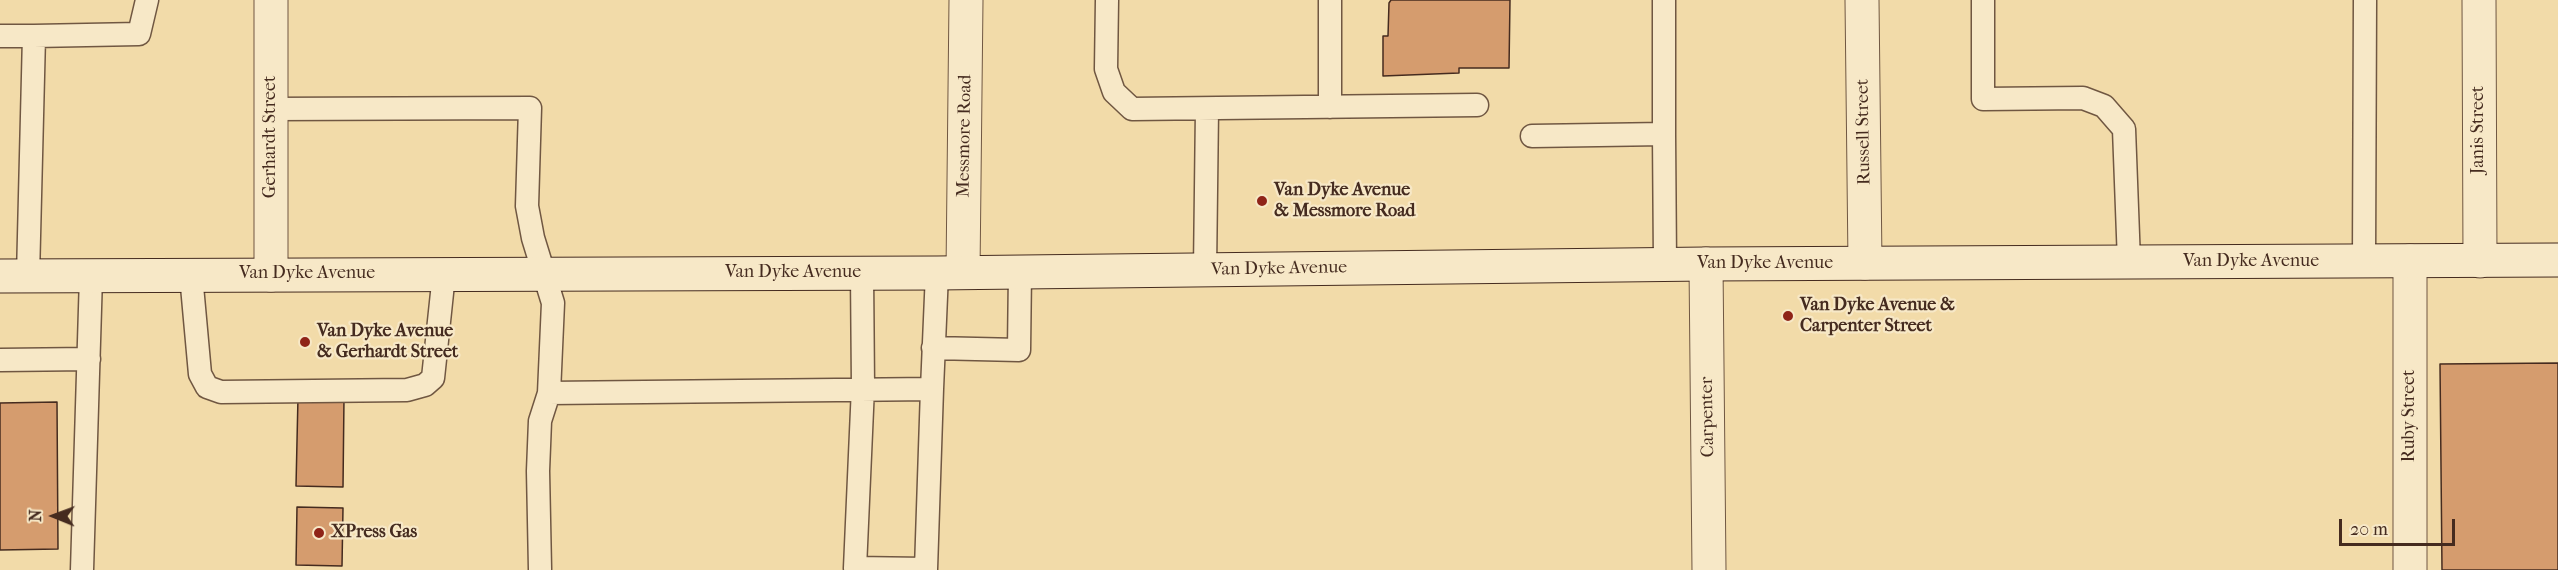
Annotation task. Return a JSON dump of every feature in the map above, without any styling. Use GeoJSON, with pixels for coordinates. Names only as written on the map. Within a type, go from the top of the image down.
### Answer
{"type":"FeatureCollection","features":[{"type":"Feature","properties":{"kind":"main road","name":"Gerhardt Street"},"geometry":{"type":"LineString","coordinates":[[271,0],[271,274]]}},
{"type":"Feature","properties":{"kind":"main road","name":"Messmore Road"},"geometry":{"type":"LineString","coordinates":[[950,273],[966,0]]}},
{"type":"Feature","properties":{"kind":"main road","name":"Russell Street"},"geometry":{"type":"LineString","coordinates":[[1862,0],[1864,263]]}},
{"type":"Feature","properties":{"kind":"main road","name":"Janis Street"},"geometry":{"type":"LineString","coordinates":[[2479,0],[2480,261]]}},
{"type":"Feature","properties":{"kind":"main road","name":"Van Dyke Avenue"},"geometry":{"type":"LineString","coordinates":[[14,276],[950,273],[1665,264],[2558,260]]}},
{"type":"Feature","properties":{"kind":"main road","name":"Ruby Street"},"geometry":{"type":"LineString","coordinates":[[2410,261],[2410,570]]}},
{"type":"Feature","properties":{"kind":"main road","name":"Carpenter"},"geometry":{"type":"LineString","coordinates":[[1706,264],[1709,570]]}},
{"type":"Feature","properties":{"kind":"lane"},"geometry":{"type":"LineString","coordinates":[[0,36],[139,34],[147,0]]}},
{"type":"Feature","properties":{"kind":"lane"},"geometry":{"type":"LineString","coordinates":[[1107,0],[1106,69],[1114,92],[1132,109],[1477,105]]}},
{"type":"Feature","properties":{"kind":"lane"},"geometry":{"type":"LineString","coordinates":[[1330,0],[1330,107]]}},
{"type":"Feature","properties":{"kind":"lane"},"geometry":{"type":"LineString","coordinates":[[1664,0],[1665,264]]}},
{"type":"Feature","properties":{"kind":"lane"},"geometry":{"type":"LineString","coordinates":[[1983,0],[1983,99],[2083,98],[2104,106],[2124,129],[2129,262]]}},
{"type":"Feature","properties":{"kind":"lane"},"geometry":{"type":"LineString","coordinates":[[2364,261],[2366,0]]}},
{"type":"Feature","properties":{"kind":"lane"},"geometry":{"type":"LineString","coordinates":[[14,276],[34,36]]}},
{"type":"Feature","properties":{"kind":"lane"},"geometry":{"type":"LineString","coordinates":[[271,108],[530,108],[527,206],[533,238],[553,303],[549,393],[540,421],[537,471],[540,569]]}},
{"type":"Feature","properties":{"kind":"lane"},"geometry":{"type":"LineString","coordinates":[[1205,270],[1208,109]]}},
{"type":"Feature","properties":{"kind":"lane"},"geometry":{"type":"LineString","coordinates":[[1532,136],[1664,134]]}},
{"type":"Feature","properties":{"kind":"lane"},"geometry":{"type":"LineString","coordinates":[[933,348],[1019,350],[1020,272]]}},
{"type":"Feature","properties":{"kind":"lane"},"geometry":{"type":"LineString","coordinates":[[862,273],[863,387],[855,568],[926,569],[933,348],[950,273]]}},
{"type":"Feature","properties":{"kind":"lane"},"geometry":{"type":"LineString","coordinates":[[190,275],[200,374],[207,387],[221,392],[407,390],[425,385],[433,378],[444,274]]}},
{"type":"Feature","properties":{"kind":"lane"},"geometry":{"type":"LineString","coordinates":[[82,570],[91,276]]}},
{"type":"Feature","properties":{"kind":"lane"},"geometry":{"type":"LineString","coordinates":[[0,360],[88,359]]}},
{"type":"Feature","properties":{"kind":"lane"},"geometry":{"type":"LineString","coordinates":[[549,393],[863,387],[932,389]]}},
{"type":"Feature","properties":{"kind":"building"},"geometry":{"type":"Polygon","coordinates":[[[1391,0],[1510,0],[1509,68],[1459,68],[1459,73],[1383,76],[1383,36],[1388,36],[1391,0]]]}},
{"type":"Feature","properties":{"kind":"building"},"geometry":{"type":"Polygon","coordinates":[[[2558,363],[2558,570],[2442,570],[2440,364],[2558,363]]]}},
{"type":"Feature","properties":{"kind":"building"},"geometry":{"type":"Polygon","coordinates":[[[298,397],[344,398],[343,487],[296,486],[298,397]]]}},
{"type":"Feature","properties":{"kind":"building"},"geometry":{"type":"Polygon","coordinates":[[[57,402],[58,549],[0,550],[0,403],[57,402]]]}},
{"type":"Feature","properties":{"kind":"building"},"geometry":{"type":"Polygon","coordinates":[[[297,507],[343,508],[342,566],[296,565],[297,507]]]}},
{"type":"Feature","properties":{"kind":"place","name":"Van Dyke Avenue & Messmore Road"},"geometry":{"type":"Point","coordinates":[1262,201]}},
{"type":"Feature","properties":{"kind":"place","name":"Van Dyke Avenue & Carpenter Street"},"geometry":{"type":"Point","coordinates":[1788,316]}},
{"type":"Feature","properties":{"kind":"place","name":"Van Dyke Avenue & Gerhardt Street"},"geometry":{"type":"Point","coordinates":[305,342]}},
{"type":"Feature","properties":{"kind":"place","name":"XPress Gas"},"geometry":{"type":"Point","coordinates":[319,533]}}]}
